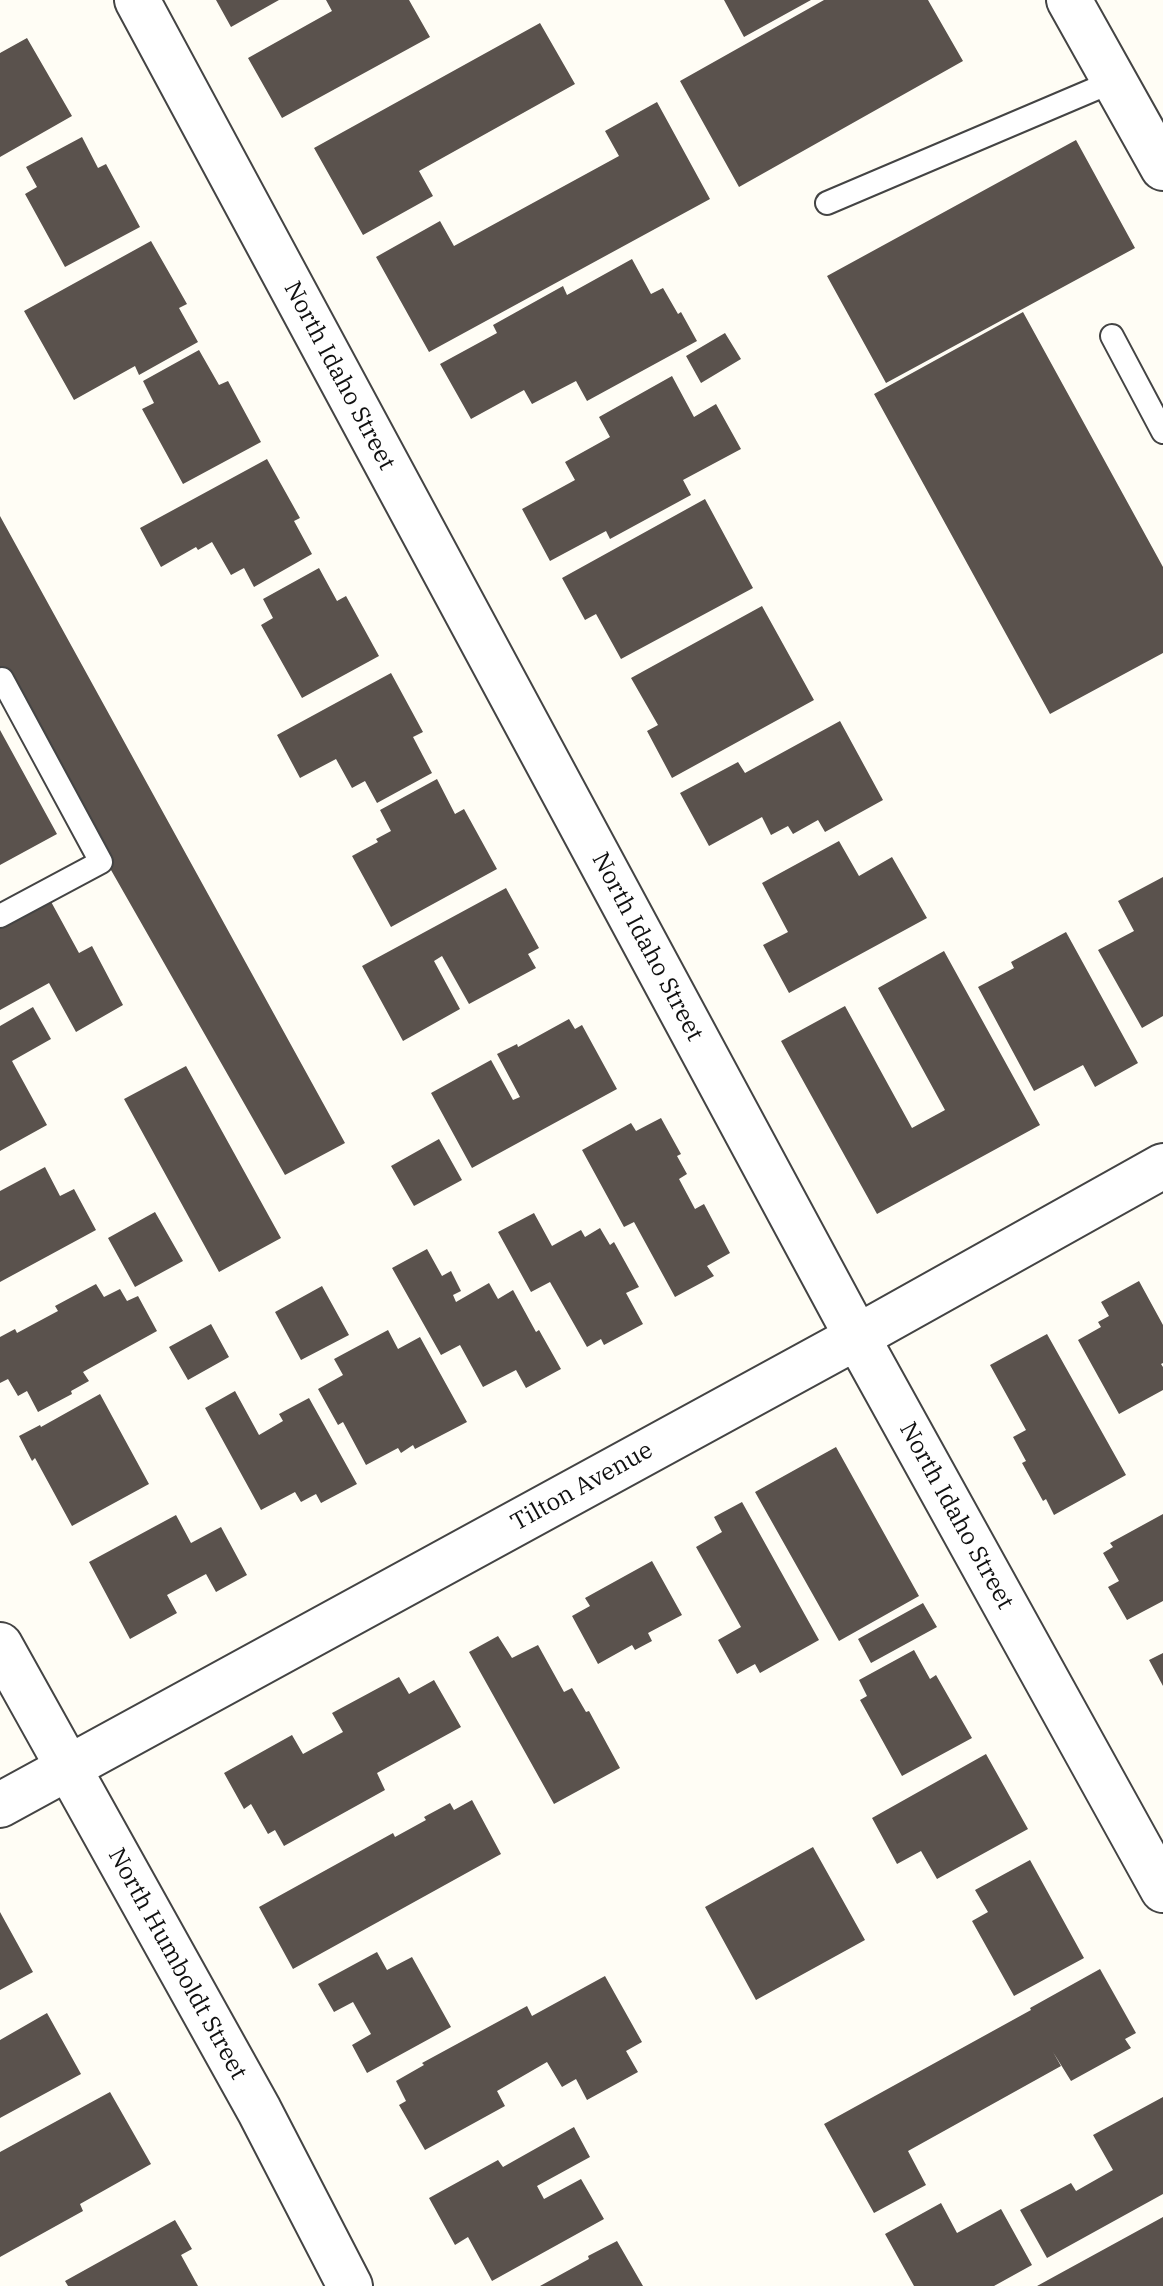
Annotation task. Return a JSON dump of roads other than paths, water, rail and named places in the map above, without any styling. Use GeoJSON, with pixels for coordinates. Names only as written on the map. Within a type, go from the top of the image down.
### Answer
{"type":"FeatureCollection","features":[{"type":"Feature","properties":{"kind":"street","name":"North Idaho Street"},"geometry":{"type":"LineString","coordinates":[[137,0],[857,1337],[1163,1890]]}},
{"type":"Feature","properties":{"kind":"street"},"geometry":{"type":"LineString","coordinates":[[1069,0],[1163,168]]}},
{"type":"Feature","properties":{"kind":"street","name":"Tilton Avenue"},"geometry":{"type":"LineString","coordinates":[[0,1805],[857,1337],[1163,1166]]}},
{"type":"Feature","properties":{"kind":"street","name":"North Humboldt Street"},"geometry":{"type":"LineString","coordinates":[[0,1645],[259,2110],[350,2286]]}},
{"type":"Feature","properties":{"kind":"lane"},"geometry":{"type":"LineString","coordinates":[[827,203],[1114,81]]}},
{"type":"Feature","properties":{"kind":"lane"},"geometry":{"type":"LineString","coordinates":[[1112,336],[1163,432]]}},
{"type":"Feature","properties":{"kind":"lane"},"geometry":{"type":"LineString","coordinates":[[0,916],[101,862],[2,679]]}}]}
